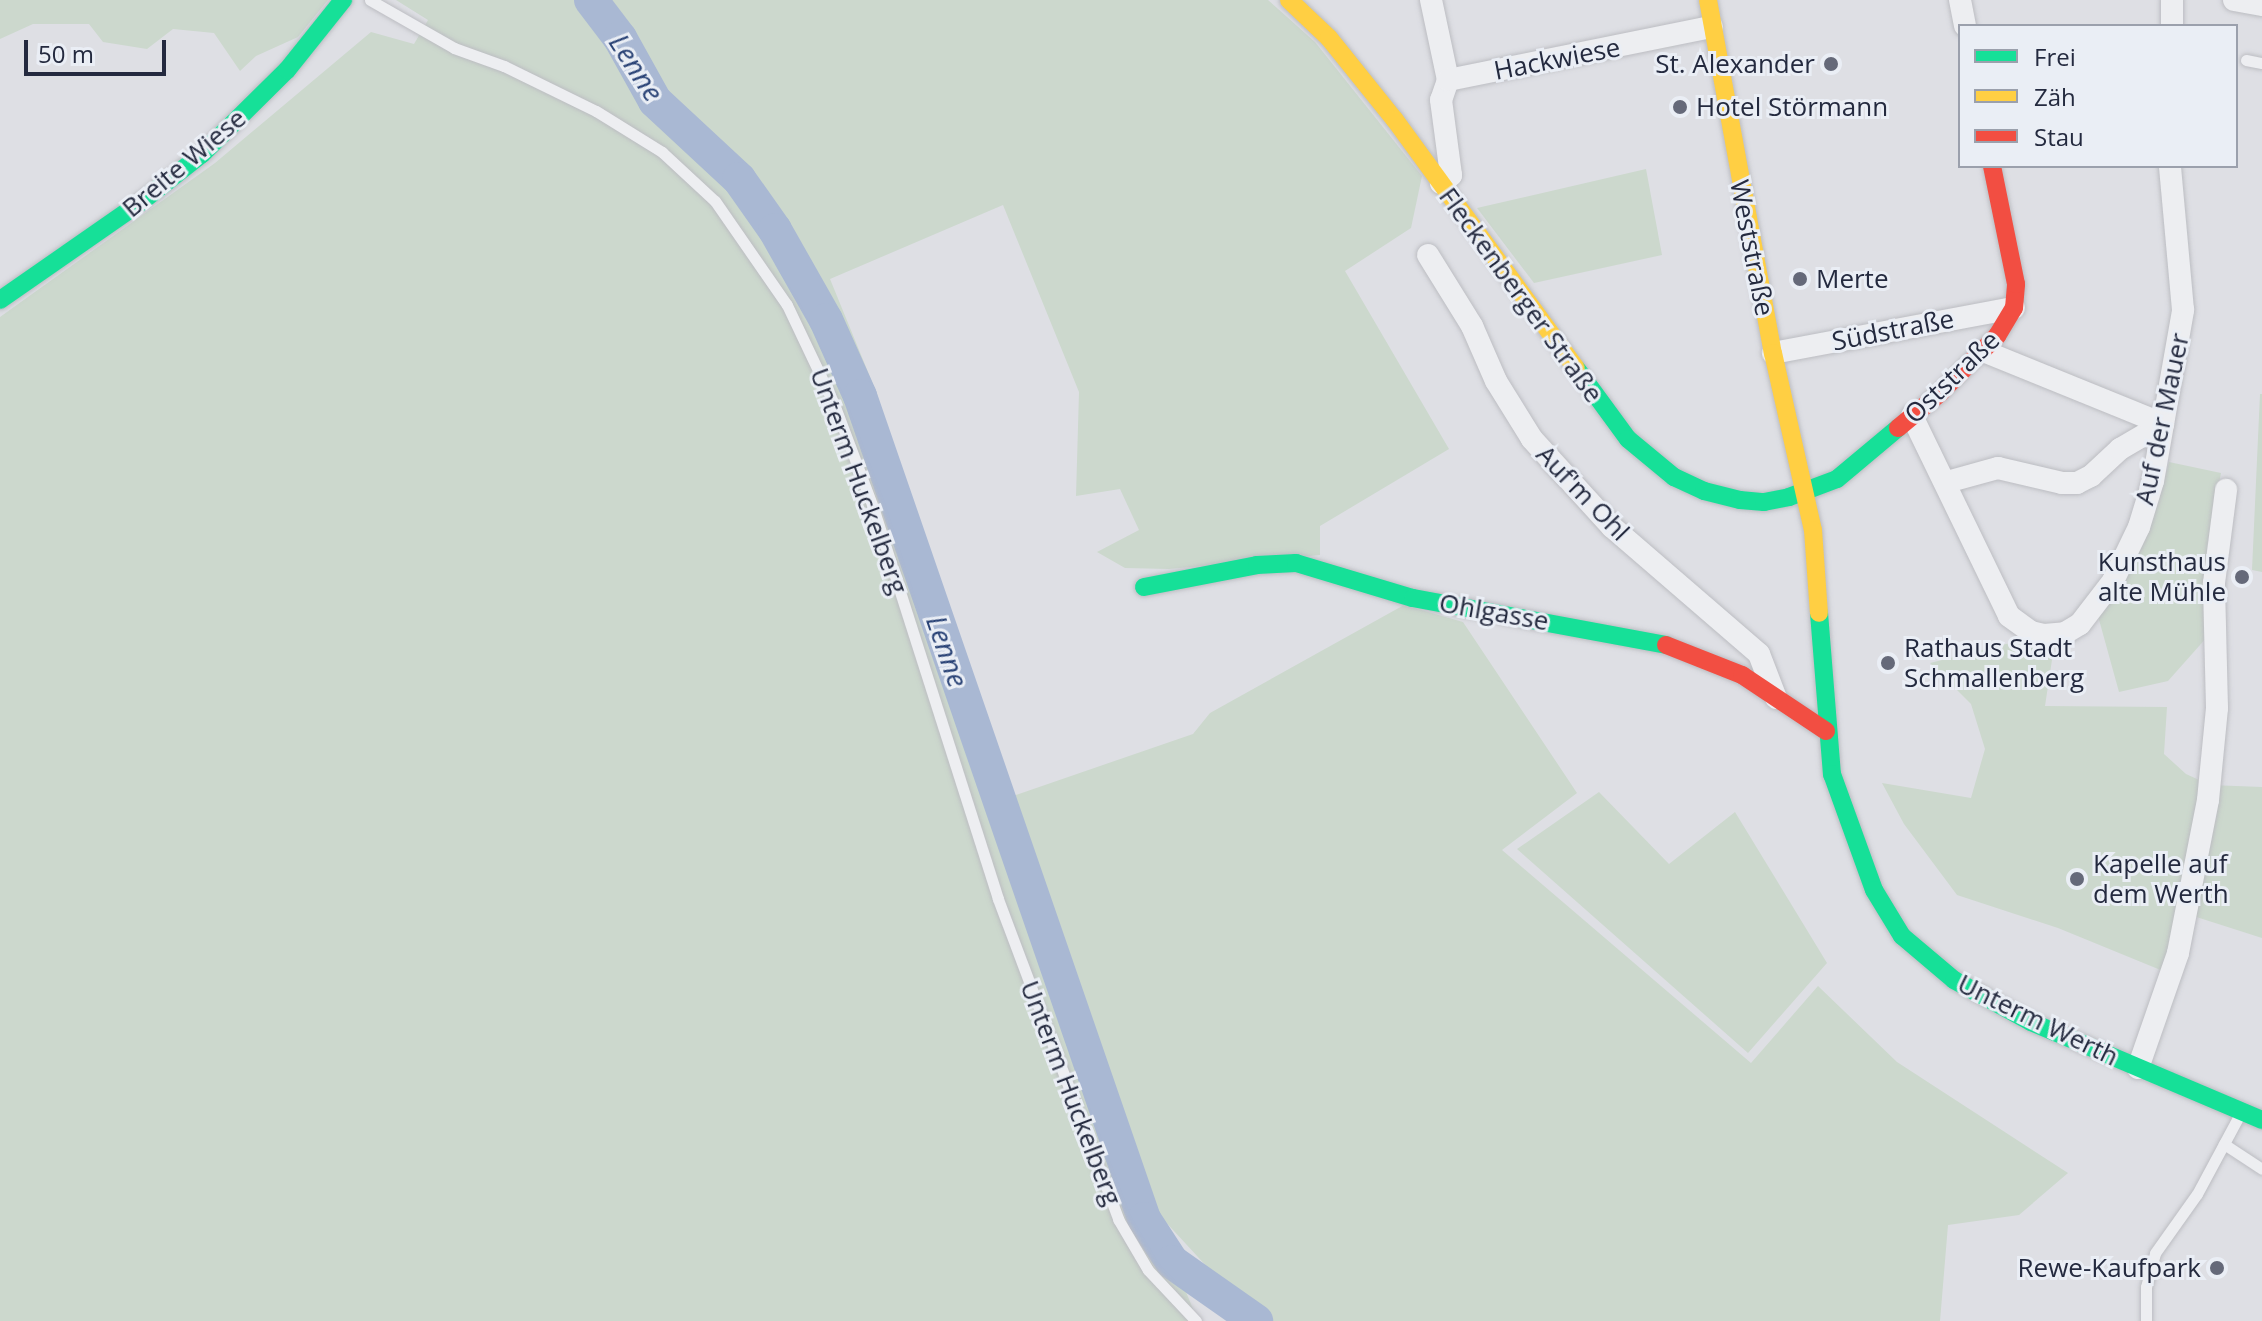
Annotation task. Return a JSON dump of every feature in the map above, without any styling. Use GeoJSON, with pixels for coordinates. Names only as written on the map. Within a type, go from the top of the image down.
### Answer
{"type":"FeatureCollection","features":[{"type":"Feature","properties":{"kind":"street","name":"Breite Wiese"},"geometry":{"type":"LineString","coordinates":[[0,300],[141,202],[202,154],[287,70],[343,0]]}},
{"type":"Feature","properties":{"kind":"street","name":"Fleckenberger Straße"},"geometry":{"type":"LineString","coordinates":[[1289,0],[1329,38],[1441,183],[1613,421],[1641,452],[1674,477],[1713,493],[1756,502],[1805,494]]}},
{"type":"Feature","properties":{"kind":"street"},"geometry":{"type":"LineString","coordinates":[[1431,0],[1448,80],[1441,100],[1451,175],[1441,183]]}},
{"type":"Feature","properties":{"kind":"street","name":"Weststraße"},"geometry":{"type":"LineString","coordinates":[[1708,0],[1773,353],[1805,494]]}},
{"type":"Feature","properties":{"kind":"street"},"geometry":{"type":"LineString","coordinates":[[1960,0],[1965,24]]}},
{"type":"Feature","properties":{"kind":"street"},"geometry":{"type":"LineString","coordinates":[[2172,0],[2172,24]]}},
{"type":"Feature","properties":{"kind":"street"},"geometry":{"type":"LineString","coordinates":[[2234,0],[2262,5]]}},
{"type":"Feature","properties":{"kind":"street","name":"Hackwiese"},"geometry":{"type":"LineString","coordinates":[[1448,80],[1712,27]]}},
{"type":"Feature","properties":{"kind":"street","name":"Oststraße"},"geometry":{"type":"LineString","coordinates":[[1805,494],[1849,470],[1983,351],[2004,328],[2014,308],[2016,284],[1992,168]]}},
{"type":"Feature","properties":{"kind":"street","name":"Auf der Mauer"},"geometry":{"type":"LineString","coordinates":[[1947,482],[2009,616],[2031,632],[2057,635],[2080,624],[2100,602],[2146,507],[2163,424],[2183,310],[2170,168]]}},
{"type":"Feature","properties":{"kind":"street","name":"Auf'm Ohl"},"geometry":{"type":"LineString","coordinates":[[1428,255],[1472,326],[1496,381],[1532,439],[1612,527],[1759,654],[1776,698]]}},
{"type":"Feature","properties":{"kind":"street","name":"Südstraße"},"geometry":{"type":"LineString","coordinates":[[1773,353],[2014,308]]}},
{"type":"Feature","properties":{"kind":"street"},"geometry":{"type":"LineString","coordinates":[[1983,351],[2163,424]]}},
{"type":"Feature","properties":{"kind":"street"},"geometry":{"type":"LineString","coordinates":[[1912,416],[1947,482],[1998,468],[2062,483],[2077,483],[2091,476],[2120,449],[2163,424]]}},
{"type":"Feature","properties":{"kind":"street"},"geometry":{"type":"LineString","coordinates":[[2138,1068],[2178,953],[2208,800],[2217,708],[2214,583],[2226,490]]}},
{"type":"Feature","properties":{"kind":"street","name":"Unterm Werth"},"geometry":{"type":"LineString","coordinates":[[1805,494],[1815,541],[1826,731],[1832,774],[1853,840],[1874,890],[1902,936],[1954,980],[2000,1006],[2262,1120]]}},
{"type":"Feature","properties":{"kind":"street","name":"Ohlgasse"},"geometry":{"type":"LineString","coordinates":[[1144,587],[1257,565],[1296,563],[1413,598],[1663,644],[1721,665],[1826,731]]}},
{"type":"Feature","properties":{"kind":"lane","name":"Unterm Huckelberg"},"geometry":{"type":"LineString","coordinates":[[370,0],[454,48],[504,66],[596,111],[662,152],[715,201],[787,305],[834,404],[873,507],[998,899],[1118,1219],[1148,1270],[1196,1321]]}},
{"type":"Feature","properties":{"kind":"lane"},"geometry":{"type":"LineString","coordinates":[[2246,60],[2262,63]]}},
{"type":"Feature","properties":{"kind":"lane"},"geometry":{"type":"LineString","coordinates":[[2146,1321],[2146,1287],[2155,1253],[2188,1208],[2241,1111]]}},
{"type":"Feature","properties":{"kind":"lane"},"geometry":{"type":"LineString","coordinates":[[2224,1144],[2262,1169]]}},
{"type":"Feature","properties":{"kind":"shaded area"},"geometry":{"type":"Polygon","coordinates":[[[0,0],[328,0],[298,37],[256,56],[240,71],[214,33],[173,29],[147,49],[103,42],[89,24],[33,24],[0,39],[0,0]]]}},
{"type":"Feature","properties":{"kind":"shaded area"},"geometry":{"type":"Polygon","coordinates":[[[396,0],[1268,0],[1315,42],[1422,176],[1411,228],[1345,271],[1449,449],[1320,526],[1320,555],[1169,569],[1125,568],[1097,552],[1139,530],[1120,489],[1076,496],[1079,392],[1003,205],[830,279],[877,394],[941,611],[1007,798],[1193,734],[1210,713],[1404,605],[1463,622],[1577,793],[1502,850],[1751,1063],[1818,986],[1897,1062],[2068,1173],[2019,1215],[1948,1225],[1940,1321],[1257,1321],[1150,1205],[1198,1321],[0,1321],[0,317],[215,163],[371,32],[414,44],[428,20],[396,0]]]}},
{"type":"Feature","properties":{"kind":"shaded area"},"geometry":{"type":"Polygon","coordinates":[[[1646,169],[1662,255],[1534,283],[1477,208],[1646,169]]]}},
{"type":"Feature","properties":{"kind":"shaded area"},"geometry":{"type":"Polygon","coordinates":[[[2262,394],[2262,572],[2252,570],[2262,394]]]}},
{"type":"Feature","properties":{"kind":"shaded area"},"geometry":{"type":"Polygon","coordinates":[[[2169,462],[2221,473],[2207,553],[2208,636],[2168,681],[2119,692],[2098,616],[2121,585],[2158,504],[2169,462]]]}},
{"type":"Feature","properties":{"kind":"shaded area"},"geometry":{"type":"Polygon","coordinates":[[[2055,640],[2045,706],[2167,707],[2164,754],[2186,774],[2210,785],[2262,787],[2262,938],[2187,914],[2163,971],[2058,928],[1957,895],[1904,824],[1882,783],[1971,798],[1985,749],[1971,704],[1930,663],[2010,643],[2055,640]]]}},
{"type":"Feature","properties":{"kind":"shaded area"},"geometry":{"type":"Polygon","coordinates":[[[1599,792],[1669,864],[1735,812],[1827,963],[1748,1053],[1517,849],[1599,792]]]}},
{"type":"Feature","properties":{"kind":"waterway","name":"Lenne"},"geometry":{"type":"LineString","coordinates":[[591,0],[620,38],[655,101],[739,179],[775,230],[826,320],[860,396],[1144,1219],[1172,1262],[1256,1321]]}},
{"type":"Feature","properties":{"kind":"traffic: fast"},"geometry":{"type":"LineString","coordinates":[[0,300],[141,202],[202,154],[287,70],[343,0]]}},
{"type":"Feature","properties":{"kind":"traffic: fast"},"geometry":{"type":"LineString","coordinates":[[1576,368],[1628,439],[1674,477],[1704,491],[1740,500],[1764,502],[1789,497],[1837,479],[1898,428]]}},
{"type":"Feature","properties":{"kind":"traffic: fast"},"geometry":{"type":"LineString","coordinates":[[1144,587],[1257,565],[1296,563],[1413,598],[1666,645]]}},
{"type":"Feature","properties":{"kind":"traffic: fast"},"geometry":{"type":"LineString","coordinates":[[1819,613],[1832,774],[1874,890],[1902,936],[1954,980],[2031,1022],[2262,1120]]}},
{"type":"Feature","properties":{"kind":"traffic: slow"},"geometry":{"type":"LineString","coordinates":[[1289,0],[1329,38],[1395,120],[1576,368]]}},
{"type":"Feature","properties":{"kind":"traffic: slow"},"geometry":{"type":"LineString","coordinates":[[1708,0],[1773,353],[1813,530],[1819,613]]}},
{"type":"Feature","properties":{"kind":"traffic: jam"},"geometry":{"type":"LineString","coordinates":[[1898,428],[1940,393],[1997,336],[2014,308],[2016,284],[1992,168]]}},
{"type":"Feature","properties":{"kind":"traffic: jam"},"geometry":{"type":"LineString","coordinates":[[1666,645],[1742,675],[1826,731]]}},
{"type":"Feature","properties":{"kind":"place","name":"St. Alexander"},"geometry":{"type":"Point","coordinates":[1831,64]}},
{"type":"Feature","properties":{"kind":"place","name":"Hotel Störmann"},"geometry":{"type":"Point","coordinates":[1680,107]}},
{"type":"Feature","properties":{"kind":"place","name":"Merte"},"geometry":{"type":"Point","coordinates":[1800,279]}},
{"type":"Feature","properties":{"kind":"place","name":"Kunsthaus alte Mühle"},"geometry":{"type":"Point","coordinates":[2242,577]}},
{"type":"Feature","properties":{"kind":"place","name":"Rathaus Stadt Schmallenberg"},"geometry":{"type":"Point","coordinates":[1888,663]}},
{"type":"Feature","properties":{"kind":"place","name":"Kapelle auf dem Werth"},"geometry":{"type":"Point","coordinates":[2077,879]}},
{"type":"Feature","properties":{"kind":"place","name":"Rewe-Kaufpark"},"geometry":{"type":"Point","coordinates":[2217,1268]}}]}
